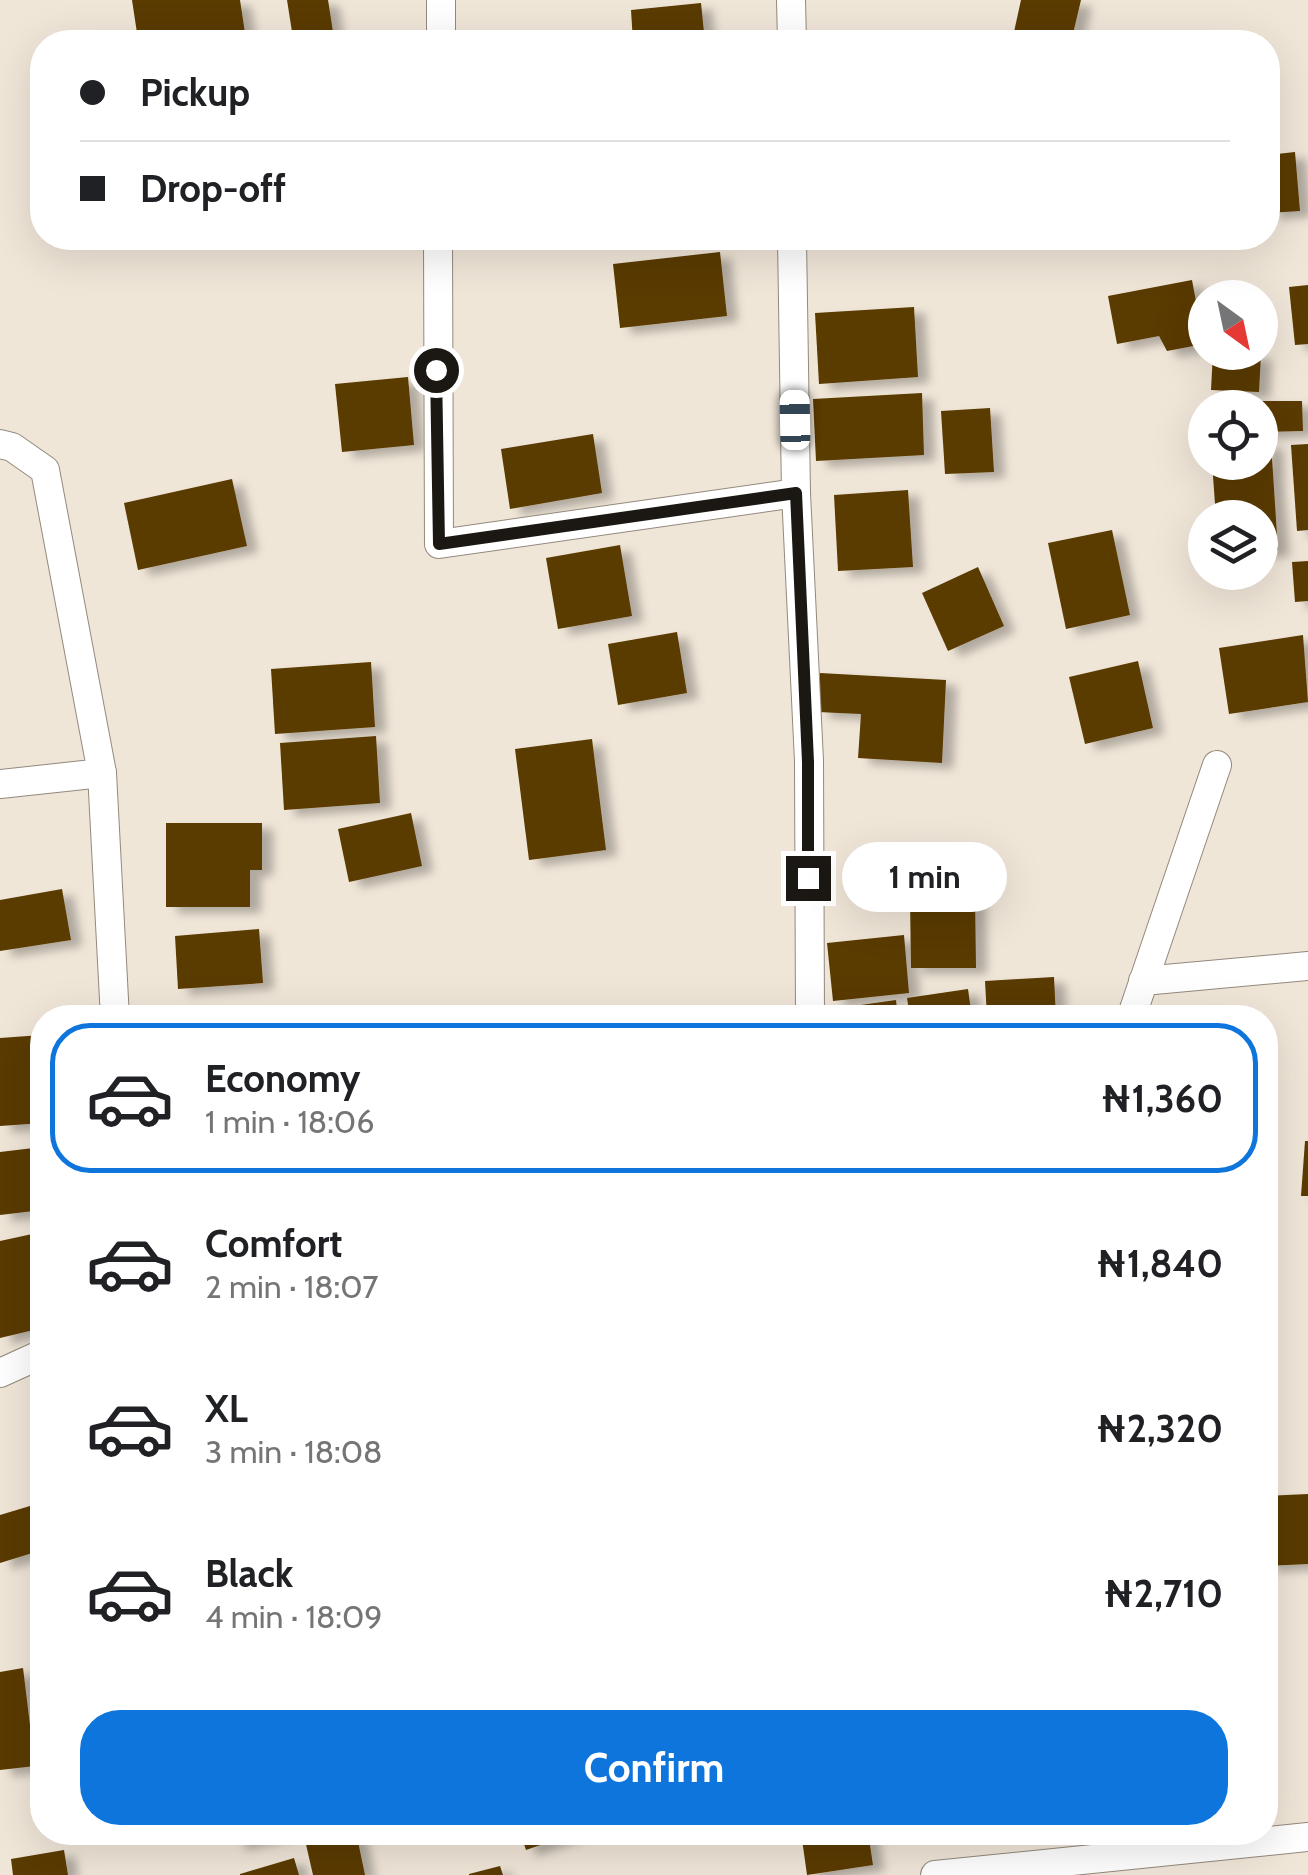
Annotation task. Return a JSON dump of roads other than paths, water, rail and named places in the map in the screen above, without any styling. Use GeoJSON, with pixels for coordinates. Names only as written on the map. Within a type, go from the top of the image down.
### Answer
{"type":"FeatureCollection","features":[{"type":"Feature","properties":{"kind":"street"},"geometry":{"type":"LineString","coordinates":[[441,0],[441,30]]}},
{"type":"Feature","properties":{"kind":"street"},"geometry":{"type":"LineString","coordinates":[[791,0],[792,30]]}},
{"type":"Feature","properties":{"kind":"street"},"geometry":{"type":"LineString","coordinates":[[438,250],[439,544],[796,493]]}},
{"type":"Feature","properties":{"kind":"street"},"geometry":{"type":"LineString","coordinates":[[792,250],[796,493],[808,762],[810,1005]]}},
{"type":"Feature","properties":{"kind":"street"},"geometry":{"type":"LineString","coordinates":[[0,444],[12,447],[45,470],[102,773],[115,1005]]}},
{"type":"Feature","properties":{"kind":"street"},"geometry":{"type":"LineString","coordinates":[[1135,1005],[1217,764]]}},
{"type":"Feature","properties":{"kind":"street"},"geometry":{"type":"LineString","coordinates":[[0,784],[102,773]]}},
{"type":"Feature","properties":{"kind":"street"},"geometry":{"type":"LineString","coordinates":[[1143,981],[1308,966]]}},
{"type":"Feature","properties":{"kind":"street"},"geometry":{"type":"LineString","coordinates":[[0,1373],[30,1359]]}},
{"type":"Feature","properties":{"kind":"street"},"geometry":{"type":"LineString","coordinates":[[1278,1839],[1308,1838]]}},
{"type":"Feature","properties":{"kind":"street"},"geometry":{"type":"LineString","coordinates":[[935,1875],[1164,1845]]}}]}
